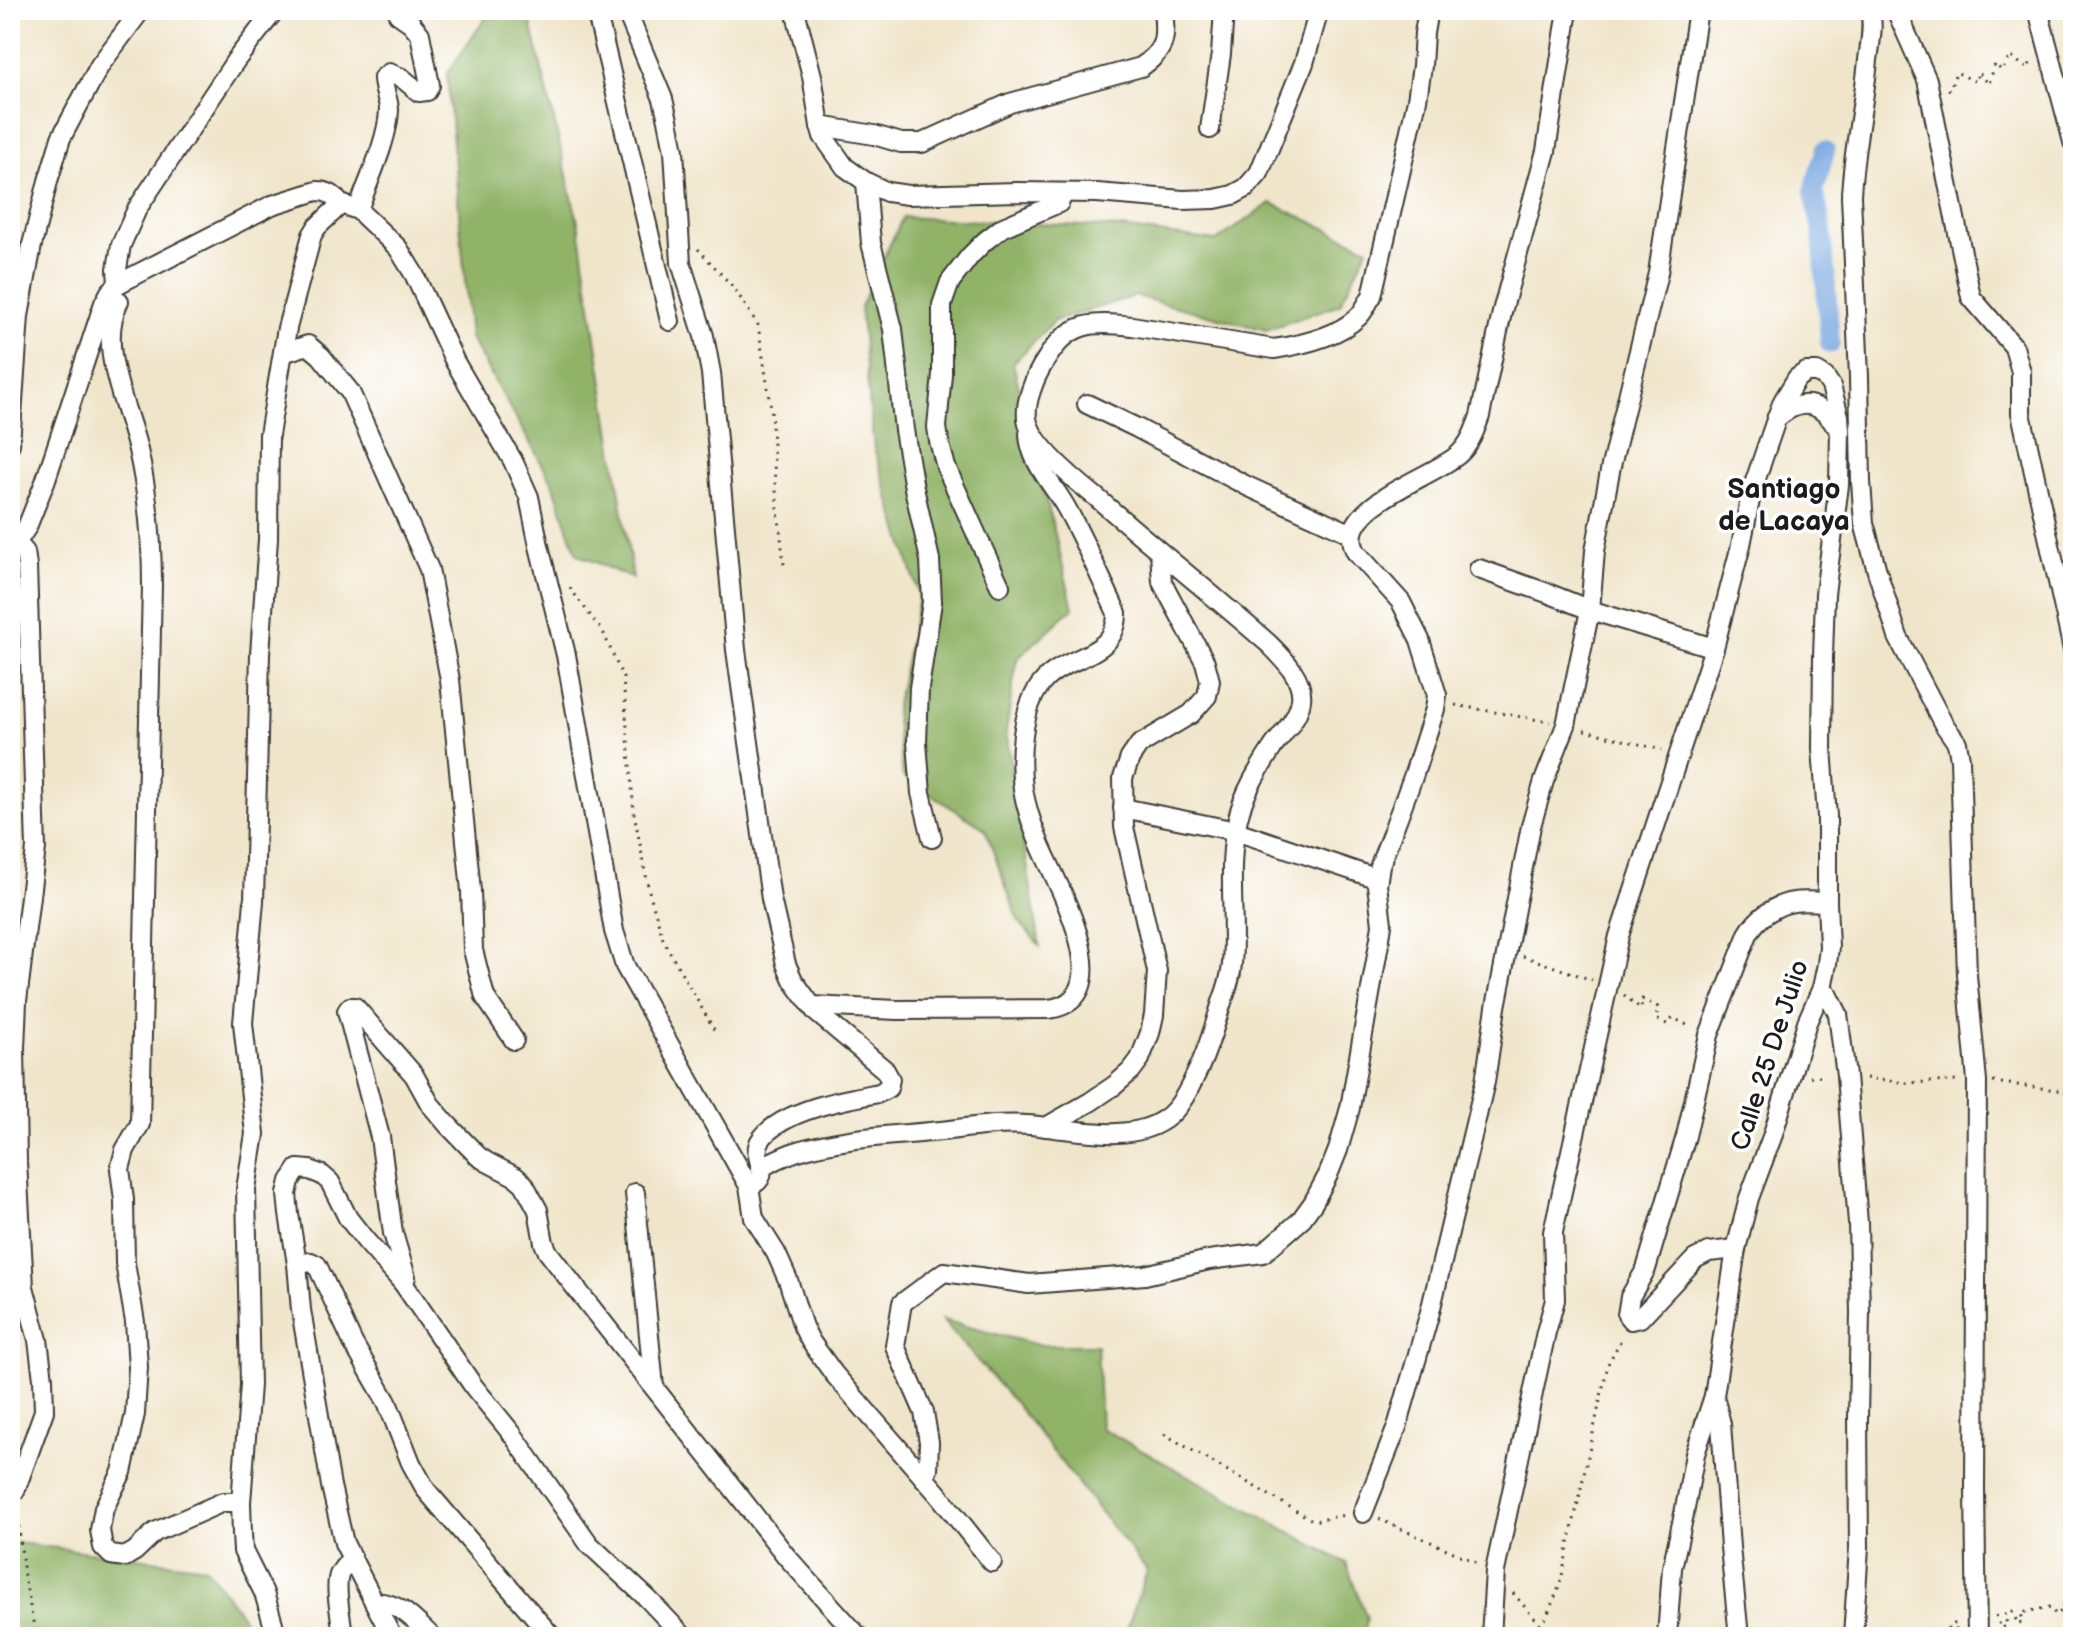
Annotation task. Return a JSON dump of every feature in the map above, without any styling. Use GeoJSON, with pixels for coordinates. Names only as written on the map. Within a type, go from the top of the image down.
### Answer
{"type":"FeatureCollection","features":[{"type":"Feature","properties":{"kind":"street"},"geometry":{"type":"LineString","coordinates":[[10,444],[19,316],[48,181],[61,138],[100,65],[141,10]]}},
{"type":"Feature","properties":{"kind":"street"},"geometry":{"type":"LineString","coordinates":[[241,1502],[223,1502],[155,1532],[125,1557],[111,1555],[103,1547],[100,1530],[104,1508],[126,1459],[135,1414],[138,1367],[135,1322],[125,1263],[120,1169],[125,1150],[140,1124],[152,556],[138,451],[110,347],[109,328],[112,315],[128,289],[117,269],[121,245],[137,209],[236,60],[275,10]]}},
{"type":"Feature","properties":{"kind":"street"},"geometry":{"type":"LineString","coordinates":[[596,10],[670,321]]}},
{"type":"Feature","properties":{"kind":"street"},"geometry":{"type":"LineString","coordinates":[[626,10],[663,99],[674,151],[681,263],[704,336],[711,373],[736,650],[771,899],[786,964],[793,980],[812,1006],[885,1070],[890,1084],[879,1093],[811,1109],[773,1127],[758,1145],[757,1155],[763,1172],[760,1181],[749,1186]]}},
{"type":"Feature","properties":{"kind":"street"},"geometry":{"type":"LineString","coordinates":[[795,10],[823,136],[845,167],[866,182],[887,192],[908,195],[1097,193],[1183,200],[1233,195],[1246,188],[1259,173],[1304,63],[1319,10]]}},
{"type":"Feature","properties":{"kind":"street"},"geometry":{"type":"LineString","coordinates":[[820,126],[901,143],[922,143],[1010,103],[1141,67],[1152,60],[1164,42],[1163,10]]}},
{"type":"Feature","properties":{"kind":"street"},"geometry":{"type":"LineString","coordinates":[[1210,129],[1224,10]]}},
{"type":"Feature","properties":{"kind":"street"},"geometry":{"type":"LineString","coordinates":[[812,1006],[897,1010],[1057,1009],[1071,1001],[1080,989],[1084,963],[1079,937],[1030,816],[1023,790],[1021,755],[1032,698],[1043,680],[1103,645],[1117,627],[1117,613],[1068,510],[1029,443],[1026,416],[1032,388],[1053,348],[1072,330],[1082,327],[1111,324],[1274,349],[1326,335],[1360,316],[1372,296],[1407,149],[1422,66],[1428,10]]}},
{"type":"Feature","properties":{"kind":"street"},"geometry":{"type":"LineString","coordinates":[[924,1478],[928,1469],[929,1442],[924,1412],[895,1346],[902,1303],[944,1272],[1029,1284],[1145,1275],[1209,1260],[1263,1253],[1300,1221],[1328,1175],[1350,1108],[1382,924],[1378,900],[1380,865],[1413,777],[1437,695],[1420,640],[1401,602],[1356,552],[1351,544],[1352,534],[1360,518],[1377,502],[1460,454],[1475,430],[1503,308],[1546,151],[1568,10]]}},
{"type":"Feature","properties":{"kind":"street"},"geometry":{"type":"LineString","coordinates":[[1363,1513],[1397,1427],[1430,1312],[1485,1082],[1496,1007],[1531,826],[1544,781],[1566,725],[1590,610],[1595,551],[1611,466],[1658,273],[1698,10]]}},
{"type":"Feature","properties":{"kind":"street"},"geometry":{"type":"LineString","coordinates":[[1870,10],[1871,38],[1852,168],[1851,196],[1864,523],[1898,637],[1959,749],[1967,975],[1977,1081],[1974,1632]]}},
{"type":"Feature","properties":{"kind":"street"},"geometry":{"type":"LineString","coordinates":[[1896,10],[1927,80],[1971,297],[2014,347],[2021,372],[2021,413],[2073,650]]}},
{"type":"Feature","properties":{"kind":"street"},"geometry":{"type":"LineString","coordinates":[[2038,10],[2073,142]]}},
{"type":"Feature","properties":{"kind":"street"},"geometry":{"type":"LineString","coordinates":[[358,210],[385,134],[389,107],[383,78],[389,73],[402,78],[419,92],[427,91],[430,85],[420,34],[398,14]]}},
{"type":"Feature","properties":{"kind":"street"},"geometry":{"type":"LineString","coordinates":[[866,182],[871,243],[893,329],[904,430],[930,560],[932,602],[920,675],[917,742],[921,793],[932,838]]}},
{"type":"Feature","properties":{"kind":"street"},"geometry":{"type":"LineString","coordinates":[[15,1491],[44,1411],[38,1340],[24,1287],[17,1162],[17,1001],[36,848],[27,566],[25,552],[14,538],[27,527],[45,482],[110,292],[272,205],[317,191],[330,194],[338,203],[358,210],[398,248],[414,274],[455,362],[513,461],[529,497],[566,655],[614,931],[625,966],[749,1186],[754,1218],[782,1267],[811,1342],[834,1374],[992,1562]]}},
{"type":"Feature","properties":{"kind":"street"},"geometry":{"type":"LineString","coordinates":[[1000,586],[946,467],[939,441],[942,305],[950,282],[985,241],[1003,227],[1059,203],[1064,193]]}},
{"type":"Feature","properties":{"kind":"street"},"geometry":{"type":"LineString","coordinates":[[277,1637],[264,1593],[243,1551],[241,1502],[250,1385],[246,1189],[255,1134],[243,1023],[254,901],[269,435],[287,328],[312,235],[334,212],[338,203]]}},
{"type":"Feature","properties":{"kind":"street"},"geometry":{"type":"LineString","coordinates":[[283,353],[308,345],[350,392],[429,569],[450,680],[471,891],[473,950],[485,997],[514,1040]]}},
{"type":"Feature","properties":{"kind":"street","name":"Calle 25 De Julio"},"geometry":{"type":"LineString","coordinates":[[1667,1637],[1672,1568],[1695,1454],[1714,1396],[1736,1249],[1749,1198],[1807,1022],[1822,988],[1829,947],[1827,816],[1822,748],[1823,657],[1825,594],[1839,485],[1840,430],[1831,386],[1825,377],[1806,372],[1797,378],[1777,417]]}},
{"type":"Feature","properties":{"kind":"street"},"geometry":{"type":"LineString","coordinates":[[1087,404],[1247,486],[1352,534]]}},
{"type":"Feature","properties":{"kind":"street"},"geometry":{"type":"LineString","coordinates":[[1491,1637],[1495,1571],[1555,1300],[1553,1232],[1623,921],[1714,648],[1752,490],[1777,417],[1794,407],[1810,405],[1825,411],[1840,430]]}},
{"type":"Feature","properties":{"kind":"street"},"geometry":{"type":"LineString","coordinates":[[761,1167],[821,1145],[972,1127],[1024,1125],[1133,1132],[1166,1119],[1193,1082],[1210,1044],[1229,983],[1233,946],[1231,881],[1241,808],[1267,757],[1297,712],[1302,699],[1299,684],[1284,659],[1269,644],[1068,474],[1029,428]]}},
{"type":"Feature","properties":{"kind":"street"},"geometry":{"type":"LineString","coordinates":[[1839,485],[1861,482]]}},
{"type":"Feature","properties":{"kind":"street"},"geometry":{"type":"LineString","coordinates":[[1046,1127],[1090,1102],[1131,1071],[1140,1059],[1154,1015],[1157,971],[1124,827],[1123,778],[1130,758],[1139,745],[1191,714],[1207,696],[1210,681],[1205,662],[1162,582],[1160,552]]}},
{"type":"Feature","properties":{"kind":"street"},"geometry":{"type":"LineString","coordinates":[[1479,569],[1590,610],[1714,648]]}},
{"type":"Feature","properties":{"kind":"street"},"geometry":{"type":"LineString","coordinates":[[1123,808],[1236,831],[1378,879]]}},
{"type":"Feature","properties":{"kind":"street"},"geometry":{"type":"LineString","coordinates":[[1736,1249],[1709,1252],[1695,1259],[1649,1311],[1631,1320],[1627,1315],[1630,1297],[1646,1269],[1686,1136],[1709,1035],[1748,934],[1764,915],[1779,908],[1794,902],[1827,902]]}},
{"type":"Feature","properties":{"kind":"street"},"geometry":{"type":"LineString","coordinates":[[1822,988],[1838,1014],[1858,1223],[1859,1547],[1853,1637]]}},
{"type":"Feature","properties":{"kind":"street"},"geometry":{"type":"LineString","coordinates":[[403,1283],[406,1277],[393,1233],[382,1146],[347,1011],[350,1007],[355,1007],[414,1075],[430,1104],[466,1145],[524,1184],[538,1210],[548,1252],[787,1557],[859,1637]]}},
{"type":"Feature","properties":{"kind":"street"},"geometry":{"type":"LineString","coordinates":[[392,1637],[344,1543],[321,1435],[287,1194],[290,1181],[298,1169],[310,1170],[330,1182],[348,1218],[403,1283],[474,1387],[521,1447],[589,1544],[684,1637]]}},
{"type":"Feature","properties":{"kind":"street"},"geometry":{"type":"LineString","coordinates":[[635,1193],[654,1387]]}},
{"type":"Feature","properties":{"kind":"street"},"geometry":{"type":"LineString","coordinates":[[297,1264],[311,1262],[317,1265],[353,1343],[387,1402],[411,1463],[426,1490],[552,1637]]}},
{"type":"Feature","properties":{"kind":"street"},"geometry":{"type":"LineString","coordinates":[[1714,1396],[1721,1424],[1739,1637]]}},
{"type":"Feature","properties":{"kind":"street"},"geometry":{"type":"LineString","coordinates":[[343,1637],[338,1577],[352,1558]]}},
{"type":"Feature","properties":{"kind":"street"},"geometry":{"type":"LineString","coordinates":[[374,1602],[393,1604],[432,1637]]}},
{"type":"Feature","properties":{"kind":"path"},"geometry":{"type":"LineString","coordinates":[[1927,80],[1950,90],[1956,72],[1976,82],[1978,72],[1989,84],[1995,64],[2002,71],[2010,56],[2028,69],[2033,55]]}},
{"type":"Feature","properties":{"kind":"path"},"geometry":{"type":"LineString","coordinates":[[680,228],[734,288],[758,325],[771,408],[784,565]]}},
{"type":"Feature","properties":{"kind":"path"},"geometry":{"type":"LineString","coordinates":[[567,584],[604,634],[623,678],[634,813],[649,891],[664,942],[716,1033]]}},
{"type":"Feature","properties":{"kind":"path"},"geometry":{"type":"LineString","coordinates":[[1791,1077],[1846,1076],[1905,1083],[1977,1081],[2073,1092]]}},
{"type":"Feature","properties":{"kind":"path"},"geometry":{"type":"LineString","coordinates":[[1542,1627],[1560,1585],[1608,1364],[1631,1320]]}},
{"type":"Feature","properties":{"kind":"path"},"geometry":{"type":"LineString","coordinates":[[1164,1434],[1314,1521],[1363,1513],[1495,1571],[1542,1627],[1546,1637]]}},
{"type":"Feature","properties":{"kind":"path"},"geometry":{"type":"LineString","coordinates":[[15,1491],[24,1575],[36,1637]]}},
{"type":"Feature","properties":{"kind":"path"},"geometry":{"type":"LineString","coordinates":[[1919,1637],[1918,1631],[1930,1629],[1935,1637],[1947,1635],[1948,1626],[1955,1623],[1956,1631],[1974,1632],[1989,1625],[1987,1616],[1996,1615],[2001,1628],[2007,1626],[2005,1614],[2012,1611],[2018,1624],[2023,1621],[2021,1613],[2050,1607],[2056,1615],[2064,1609],[2062,1603],[2073,1601]]}},
{"type":"Feature","properties":{"kind":"green space"},"geometry":{"type":"Polygon","coordinates":[[[491,10],[528,10],[579,227],[633,579],[577,554],[553,483],[470,338],[447,74],[491,10]]]}},
{"type":"Feature","properties":{"kind":"green space"},"geometry":{"type":"Polygon","coordinates":[[[1271,203],[1368,248],[1340,304],[1266,330],[1135,296],[1054,321],[1013,363],[1073,608],[1017,659],[1006,731],[1040,946],[1018,920],[985,829],[903,777],[895,711],[919,595],[874,448],[860,307],[903,217],[1122,228],[1216,241],[1271,203]]]}},
{"type":"Feature","properties":{"kind":"green space"},"geometry":{"type":"Polygon","coordinates":[[[942,1320],[1038,1345],[1097,1345],[1101,1428],[1346,1563],[1367,1618],[1364,1637],[1124,1637],[1147,1571],[1013,1401],[942,1320]]]}},
{"type":"Feature","properties":{"kind":"green space"},"geometry":{"type":"Polygon","coordinates":[[[10,1542],[206,1567],[257,1637],[10,1637],[10,1542]]]}},
{"type":"Feature","properties":{"kind":"waterway"},"geometry":{"type":"LineString","coordinates":[[1825,151],[1814,191],[1822,231],[1830,343]]}},
{"type":"Feature","properties":{"kind":"district","name":"Santiago de Lacaya"},"geometry":{"type":"Point","coordinates":[1784,504]}}]}
